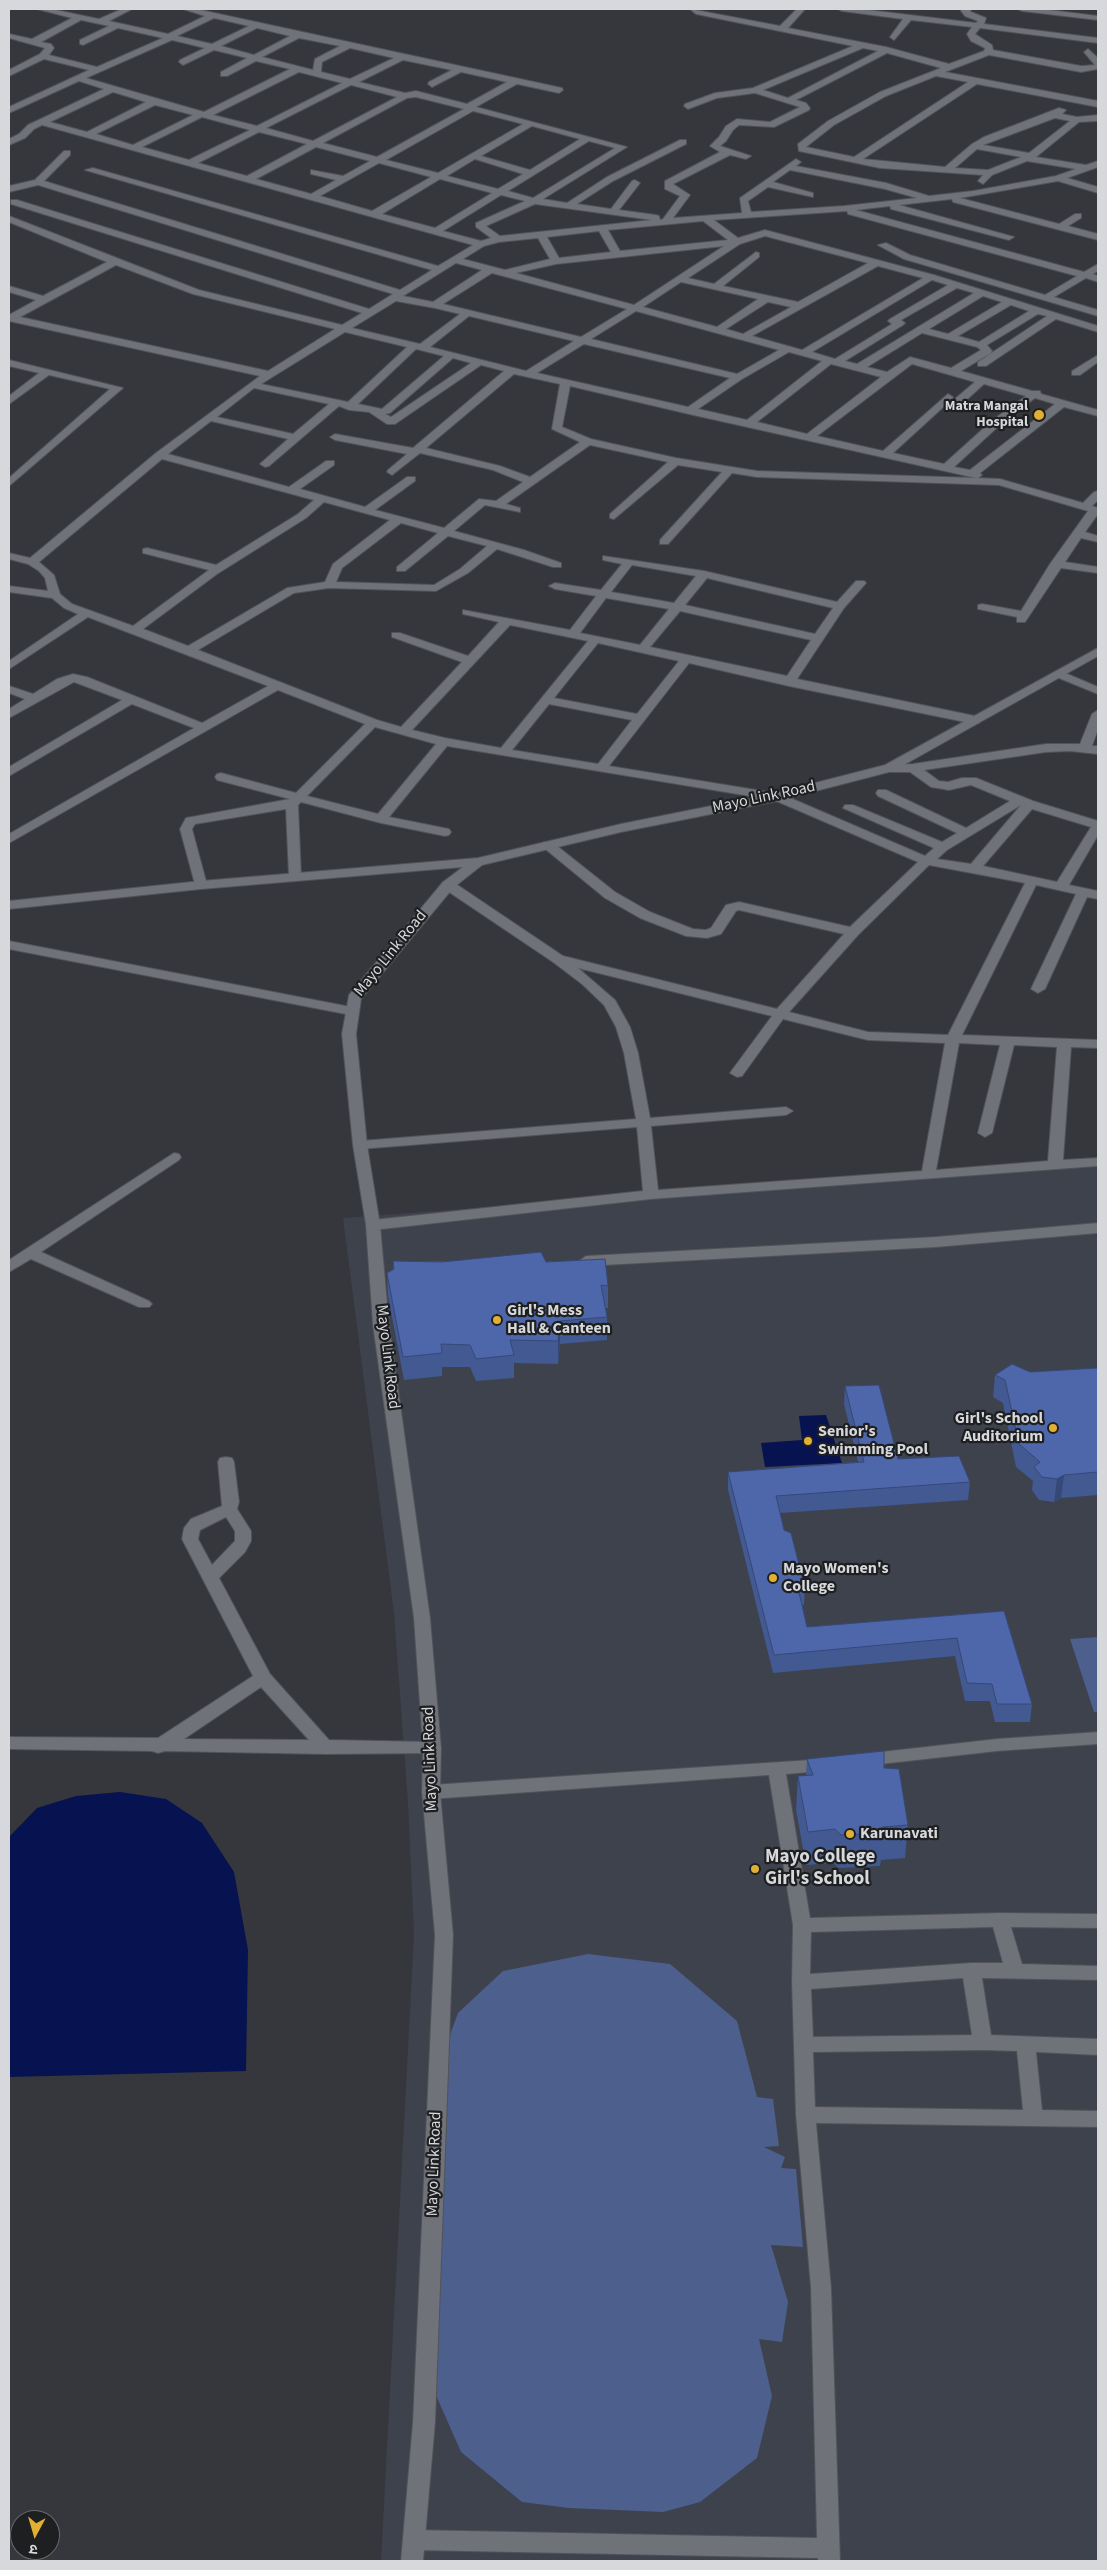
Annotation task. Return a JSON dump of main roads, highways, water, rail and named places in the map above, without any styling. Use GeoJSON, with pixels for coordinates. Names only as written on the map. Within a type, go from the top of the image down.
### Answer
{"type":"FeatureCollection","features":[{"type":"Feature","properties":{"kind":"place","name":"Matra Mangal Hospital"},"geometry":{"type":"Point","coordinates":[1039,415]}},
{"type":"Feature","properties":{"kind":"place","name":"Girl's Mess Hall & Canteen"},"geometry":{"type":"Point","coordinates":[497,1320]}},
{"type":"Feature","properties":{"kind":"place","name":"Girl's School Auditorium"},"geometry":{"type":"Point","coordinates":[1053,1428]}},
{"type":"Feature","properties":{"kind":"place","name":"Senior's Swimming Pool"},"geometry":{"type":"Point","coordinates":[808,1441]}},
{"type":"Feature","properties":{"kind":"place","name":"Mayo Women's College"},"geometry":{"type":"Point","coordinates":[773,1578]}},
{"type":"Feature","properties":{"kind":"place","name":"Karunavati"},"geometry":{"type":"Point","coordinates":[850,1834]}},
{"type":"Feature","properties":{"kind":"place","name":"Mayo College Girl's School"},"geometry":{"type":"Point","coordinates":[755,1869]}}]}
